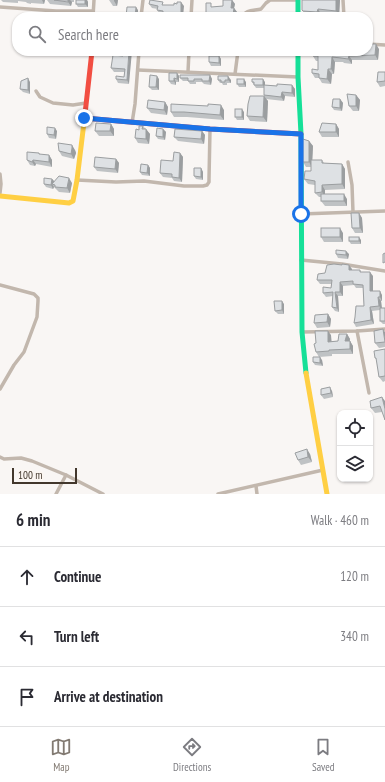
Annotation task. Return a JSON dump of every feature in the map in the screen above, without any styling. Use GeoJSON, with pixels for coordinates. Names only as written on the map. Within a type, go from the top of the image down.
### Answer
{"type":"FeatureCollection","features":[{"type":"Feature","properties":{"kind":"street"},"geometry":{"type":"LineString","coordinates":[[0,7],[56,11],[93,11],[94,0]]}},
{"type":"Feature","properties":{"kind":"street"},"geometry":{"type":"LineString","coordinates":[[142,12],[143,0]]}},
{"type":"Feature","properties":{"kind":"street"},"geometry":{"type":"LineString","coordinates":[[191,12],[192,0]]}},
{"type":"Feature","properties":{"kind":"street"},"geometry":{"type":"LineString","coordinates":[[246,12],[261,10],[270,0],[298,0],[298,12]]}},
{"type":"Feature","properties":{"kind":"street"},"geometry":{"type":"LineString","coordinates":[[343,0],[344,12]]}},
{"type":"Feature","properties":{"kind":"street"},"geometry":{"type":"LineString","coordinates":[[373,44],[385,44]]}},
{"type":"Feature","properties":{"kind":"street"},"geometry":{"type":"LineString","coordinates":[[0,196],[68,203],[73,201],[77,180],[91,56]]}},
{"type":"Feature","properties":{"kind":"street"},"geometry":{"type":"LineString","coordinates":[[132,123],[139,56]]}},
{"type":"Feature","properties":{"kind":"street"},"geometry":{"type":"LineString","coordinates":[[188,72],[189,56]]}},
{"type":"Feature","properties":{"kind":"street"},"geometry":{"type":"LineString","coordinates":[[235,74],[237,56]]}},
{"type":"Feature","properties":{"kind":"street"},"geometry":{"type":"LineString","coordinates":[[298,56],[301,134],[303,354],[327,494]]}},
{"type":"Feature","properties":{"kind":"street"},"geometry":{"type":"LineString","coordinates":[[138,70],[298,78]]}},
{"type":"Feature","properties":{"kind":"street"},"geometry":{"type":"LineString","coordinates":[[36,91],[40,96],[53,103],[73,105],[86,103]]}},
{"type":"Feature","properties":{"kind":"street"},"geometry":{"type":"LineString","coordinates":[[84,118],[210,129],[301,134]]}},
{"type":"Feature","properties":{"kind":"street"},"geometry":{"type":"LineString","coordinates":[[77,180],[116,182],[144,181],[184,186],[207,185],[209,182],[210,129]]}},
{"type":"Feature","properties":{"kind":"street"},"geometry":{"type":"LineString","coordinates":[[348,162],[352,185],[353,212]]}},
{"type":"Feature","properties":{"kind":"street"},"geometry":{"type":"LineString","coordinates":[[0,174],[0,193]]}},
{"type":"Feature","properties":{"kind":"street"},"geometry":{"type":"LineString","coordinates":[[301,214],[385,211]]}},
{"type":"Feature","properties":{"kind":"street"},"geometry":{"type":"LineString","coordinates":[[301,260],[342,264],[385,271]]}},
{"type":"Feature","properties":{"kind":"street"},"geometry":{"type":"LineString","coordinates":[[0,284],[34,294],[38,298],[38,306],[37,317],[24,352],[14,365],[0,389]]}},
{"type":"Feature","properties":{"kind":"street"},"geometry":{"type":"LineString","coordinates":[[302,332],[385,329]]}},
{"type":"Feature","properties":{"kind":"street"},"geometry":{"type":"LineString","coordinates":[[356,331],[369,393]]}},
{"type":"Feature","properties":{"kind":"street"},"geometry":{"type":"LineString","coordinates":[[0,457],[4,459],[21,458],[32,461],[66,475],[103,494]]}},
{"type":"Feature","properties":{"kind":"street"},"geometry":{"type":"LineString","coordinates":[[218,494],[323,470]]}},
{"type":"Feature","properties":{"kind":"street"},"geometry":{"type":"LineString","coordinates":[[56,494],[66,475]]}},
{"type":"Feature","properties":{"kind":"street"},"geometry":{"type":"LineString","coordinates":[[256,486],[257,494]]}},
{"type":"Feature","properties":{"kind":"building"},"geometry":{"type":"Polygon","coordinates":[[[54,0],[68,0],[68,2],[54,0]]]}},
{"type":"Feature","properties":{"kind":"building"},"geometry":{"type":"Polygon","coordinates":[[[76,0],[85,0],[85,4],[76,4],[76,0]]]}},
{"type":"Feature","properties":{"kind":"building"},"geometry":{"type":"Polygon","coordinates":[[[150,0],[163,2],[162,5],[174,5],[174,3],[177,4],[177,2],[181,2],[181,12],[163,12],[157,10],[158,6],[149,4],[150,0]]]}},
{"type":"Feature","properties":{"kind":"building"},"geometry":{"type":"Polygon","coordinates":[[[223,0],[232,0],[231,8],[234,8],[233,12],[206,12],[206,3],[211,3],[211,7],[223,6],[223,0]]]}},
{"type":"Feature","properties":{"kind":"building"},"geometry":{"type":"Polygon","coordinates":[[[302,0],[336,0],[336,11],[318,9],[317,12],[303,11],[302,0]]]}},
{"type":"Feature","properties":{"kind":"building"},"geometry":{"type":"Polygon","coordinates":[[[127,7],[136,7],[136,12],[126,12],[127,7]]]}},
{"type":"Feature","properties":{"kind":"building"},"geometry":{"type":"Polygon","coordinates":[[[373,44],[376,44],[375,55],[373,55],[373,44]]]}},
{"type":"Feature","properties":{"kind":"building"},"geometry":{"type":"Polygon","coordinates":[[[113,56],[129,56],[127,80],[116,79],[116,76],[124,77],[125,69],[111,68],[113,56]]]}},
{"type":"Feature","properties":{"kind":"building"},"geometry":{"type":"Polygon","coordinates":[[[209,56],[219,56],[219,63],[209,62],[209,56]]]}},
{"type":"Feature","properties":{"kind":"building"},"geometry":{"type":"Polygon","coordinates":[[[318,56],[349,56],[348,59],[332,57],[331,69],[328,69],[327,79],[319,78],[319,74],[312,73],[312,69],[318,70],[318,56]]]}},
{"type":"Feature","properties":{"kind":"building"},"geometry":{"type":"Polygon","coordinates":[[[378,72],[385,72],[385,81],[377,82],[378,72]]]}},
{"type":"Feature","properties":{"kind":"building"},"geometry":{"type":"Polygon","coordinates":[[[169,73],[177,73],[177,79],[174,78],[174,81],[169,81],[169,73]]]}},
{"type":"Feature","properties":{"kind":"building"},"geometry":{"type":"Polygon","coordinates":[[[150,75],[157,76],[156,87],[149,87],[150,75]]]}},
{"type":"Feature","properties":{"kind":"building"},"geometry":{"type":"Polygon","coordinates":[[[180,75],[210,75],[209,81],[194,79],[194,81],[188,81],[188,78],[180,78],[180,75]]]}},
{"type":"Feature","properties":{"kind":"building"},"geometry":{"type":"Polygon","coordinates":[[[218,76],[228,76],[228,80],[221,82],[221,80],[218,80],[218,76]]]}},
{"type":"Feature","properties":{"kind":"building"},"geometry":{"type":"Polygon","coordinates":[[[28,78],[28,90],[20,89],[21,81],[28,78]]]}},
{"type":"Feature","properties":{"kind":"building"},"geometry":{"type":"Polygon","coordinates":[[[237,79],[244,79],[244,84],[237,84],[237,79]]]}},
{"type":"Feature","properties":{"kind":"building"},"geometry":{"type":"Polygon","coordinates":[[[252,79],[263,79],[263,85],[254,85],[252,79]]]}},
{"type":"Feature","properties":{"kind":"building"},"geometry":{"type":"Polygon","coordinates":[[[277,84],[292,85],[292,93],[282,92],[281,97],[264,95],[264,85],[277,86],[277,84]]]}},
{"type":"Feature","properties":{"kind":"building"},"geometry":{"type":"Polygon","coordinates":[[[347,94],[356,95],[356,106],[349,106],[347,94]]]}},
{"type":"Feature","properties":{"kind":"building"},"geometry":{"type":"Polygon","coordinates":[[[250,96],[264,96],[263,117],[247,116],[250,96]]]}},
{"type":"Feature","properties":{"kind":"building"},"geometry":{"type":"Polygon","coordinates":[[[333,99],[340,99],[340,108],[332,107],[333,99]]]}},
{"type":"Feature","properties":{"kind":"building"},"geometry":{"type":"Polygon","coordinates":[[[148,100],[165,102],[164,110],[147,108],[148,100]]]}},
{"type":"Feature","properties":{"kind":"building"},"geometry":{"type":"Polygon","coordinates":[[[171,104],[208,106],[208,104],[221,105],[220,115],[171,112],[171,104]]]}},
{"type":"Feature","properties":{"kind":"building"},"geometry":{"type":"Polygon","coordinates":[[[235,109],[242,109],[242,117],[235,117],[235,109]]]}},
{"type":"Feature","properties":{"kind":"building"},"geometry":{"type":"Polygon","coordinates":[[[96,123],[111,124],[110,131],[95,131],[96,123]]]}},
{"type":"Feature","properties":{"kind":"building"},"geometry":{"type":"Polygon","coordinates":[[[322,123],[336,124],[336,132],[319,132],[322,123]]]}},
{"type":"Feature","properties":{"kind":"building"},"geometry":{"type":"Polygon","coordinates":[[[139,126],[143,126],[142,129],[146,129],[146,139],[135,138],[136,129],[139,130],[139,126]]]}},
{"type":"Feature","properties":{"kind":"building"},"geometry":{"type":"Polygon","coordinates":[[[47,127],[55,128],[54,135],[47,134],[47,127]]]}},
{"type":"Feature","properties":{"kind":"building"},"geometry":{"type":"Polygon","coordinates":[[[157,128],[163,129],[163,137],[156,136],[157,128]]]}},
{"type":"Feature","properties":{"kind":"building"},"geometry":{"type":"Polygon","coordinates":[[[175,129],[202,131],[201,139],[174,137],[175,129]]]}},
{"type":"Feature","properties":{"kind":"building"},"geometry":{"type":"Polygon","coordinates":[[[303,139],[309,141],[309,162],[303,162],[303,139]]]}},
{"type":"Feature","properties":{"kind":"building"},"geometry":{"type":"Polygon","coordinates":[[[58,143],[72,145],[71,154],[59,151],[58,143]]]}},
{"type":"Feature","properties":{"kind":"building"},"geometry":{"type":"Polygon","coordinates":[[[27,152],[49,155],[49,162],[33,160],[32,162],[27,160],[27,152]]]}},
{"type":"Feature","properties":{"kind":"building"},"geometry":{"type":"Polygon","coordinates":[[[174,152],[180,153],[179,178],[172,177],[172,174],[160,173],[161,160],[173,161],[174,152]]]}},
{"type":"Feature","properties":{"kind":"building"},"geometry":{"type":"Polygon","coordinates":[[[95,157],[116,159],[115,169],[94,167],[95,157]]]}},
{"type":"Feature","properties":{"kind":"building"},"geometry":{"type":"Polygon","coordinates":[[[311,160],[322,160],[322,163],[342,164],[342,184],[322,185],[322,192],[315,193],[315,181],[304,179],[305,171],[311,171],[311,160]]]}},
{"type":"Feature","properties":{"kind":"building"},"geometry":{"type":"Polygon","coordinates":[[[141,164],[148,165],[147,173],[140,172],[141,164]]]}},
{"type":"Feature","properties":{"kind":"building"},"geometry":{"type":"Polygon","coordinates":[[[194,168],[201,168],[201,177],[194,176],[194,168]]]}},
{"type":"Feature","properties":{"kind":"building"},"geometry":{"type":"Polygon","coordinates":[[[59,176],[69,178],[67,188],[55,187],[55,185],[52,184],[59,176]]]}},
{"type":"Feature","properties":{"kind":"building"},"geometry":{"type":"Polygon","coordinates":[[[44,178],[52,179],[51,185],[44,184],[44,178]]]}},
{"type":"Feature","properties":{"kind":"building"},"geometry":{"type":"Polygon","coordinates":[[[321,194],[344,194],[344,201],[321,201],[321,194]]]}},
{"type":"Feature","properties":{"kind":"building"},"geometry":{"type":"Polygon","coordinates":[[[351,213],[359,213],[360,228],[352,228],[351,213]]]}},
{"type":"Feature","properties":{"kind":"building"},"geometry":{"type":"Polygon","coordinates":[[[321,228],[340,228],[340,237],[321,237],[321,228]]]}},
{"type":"Feature","properties":{"kind":"building"},"geometry":{"type":"Polygon","coordinates":[[[349,237],[359,237],[359,241],[349,241],[349,237]]]}},
{"type":"Feature","properties":{"kind":"building"},"geometry":{"type":"Polygon","coordinates":[[[336,250],[346,251],[346,255],[336,254],[336,250]]]}},
{"type":"Feature","properties":{"kind":"building"},"geometry":{"type":"Polygon","coordinates":[[[385,253],[385,262],[383,263],[383,254],[385,253]]]}},
{"type":"Feature","properties":{"kind":"building"},"geometry":{"type":"Polygon","coordinates":[[[327,265],[349,265],[349,270],[370,272],[370,291],[380,291],[380,297],[378,297],[379,306],[370,307],[371,320],[354,323],[356,306],[364,306],[363,285],[353,284],[353,281],[340,282],[340,292],[335,292],[337,308],[332,307],[333,292],[323,293],[323,287],[331,288],[332,280],[317,280],[318,274],[325,273],[327,265]]]}},
{"type":"Feature","properties":{"kind":"building"},"geometry":{"type":"Polygon","coordinates":[[[274,301],[282,301],[282,310],[275,311],[274,301]]]}},
{"type":"Feature","properties":{"kind":"building"},"geometry":{"type":"Polygon","coordinates":[[[380,308],[385,308],[385,321],[380,321],[380,308]]]}},
{"type":"Feature","properties":{"kind":"building"},"geometry":{"type":"Polygon","coordinates":[[[328,314],[327,322],[314,323],[315,315],[328,314]]]}},
{"type":"Feature","properties":{"kind":"building"},"geometry":{"type":"Polygon","coordinates":[[[383,329],[385,342],[375,343],[374,331],[383,329]]]}},
{"type":"Feature","properties":{"kind":"building"},"geometry":{"type":"Polygon","coordinates":[[[315,331],[328,331],[328,342],[338,341],[339,334],[347,334],[345,341],[350,341],[350,349],[316,352],[314,344],[316,343],[315,331]]]}},
{"type":"Feature","properties":{"kind":"building"},"geometry":{"type":"Polygon","coordinates":[[[385,349],[385,376],[379,377],[374,351],[385,349]]]}},
{"type":"Feature","properties":{"kind":"building"},"geometry":{"type":"Polygon","coordinates":[[[313,357],[320,357],[320,363],[313,362],[313,357]]]}},
{"type":"Feature","properties":{"kind":"building"},"geometry":{"type":"Polygon","coordinates":[[[330,387],[331,393],[321,395],[321,389],[330,387]]]}},
{"type":"Feature","properties":{"kind":"building"},"geometry":{"type":"Polygon","coordinates":[[[382,397],[385,409],[385,420],[380,406],[371,408],[370,401],[382,397]]]}},
{"type":"Feature","properties":{"kind":"building"},"geometry":{"type":"Polygon","coordinates":[[[307,449],[308,457],[298,460],[295,453],[307,449]]]}},
{"type":"Feature","properties":{"kind":"traffic: fast"},"geometry":{"type":"LineString","coordinates":[[298,0],[298,12]]}},
{"type":"Feature","properties":{"kind":"traffic: fast"},"geometry":{"type":"LineString","coordinates":[[298,56],[301,134],[302,332],[306,373]]}},
{"type":"Feature","properties":{"kind":"traffic: slow"},"geometry":{"type":"LineString","coordinates":[[0,196],[69,203],[73,201],[85,114]]}},
{"type":"Feature","properties":{"kind":"traffic: slow"},"geometry":{"type":"LineString","coordinates":[[306,373],[327,494]]}},
{"type":"Feature","properties":{"kind":"traffic: jam"},"geometry":{"type":"LineString","coordinates":[[85,114],[91,56]]}},
{"type":"Feature","properties":{"kind":"traffic: jam"},"geometry":{"type":"LineString","coordinates":[[84,118],[210,129],[301,134]]}},
{"type":"Feature","properties":{"kind":"route"},"geometry":{"type":"LineString","coordinates":[[84,118],[210,129],[301,134],[301,214]]}}]}
